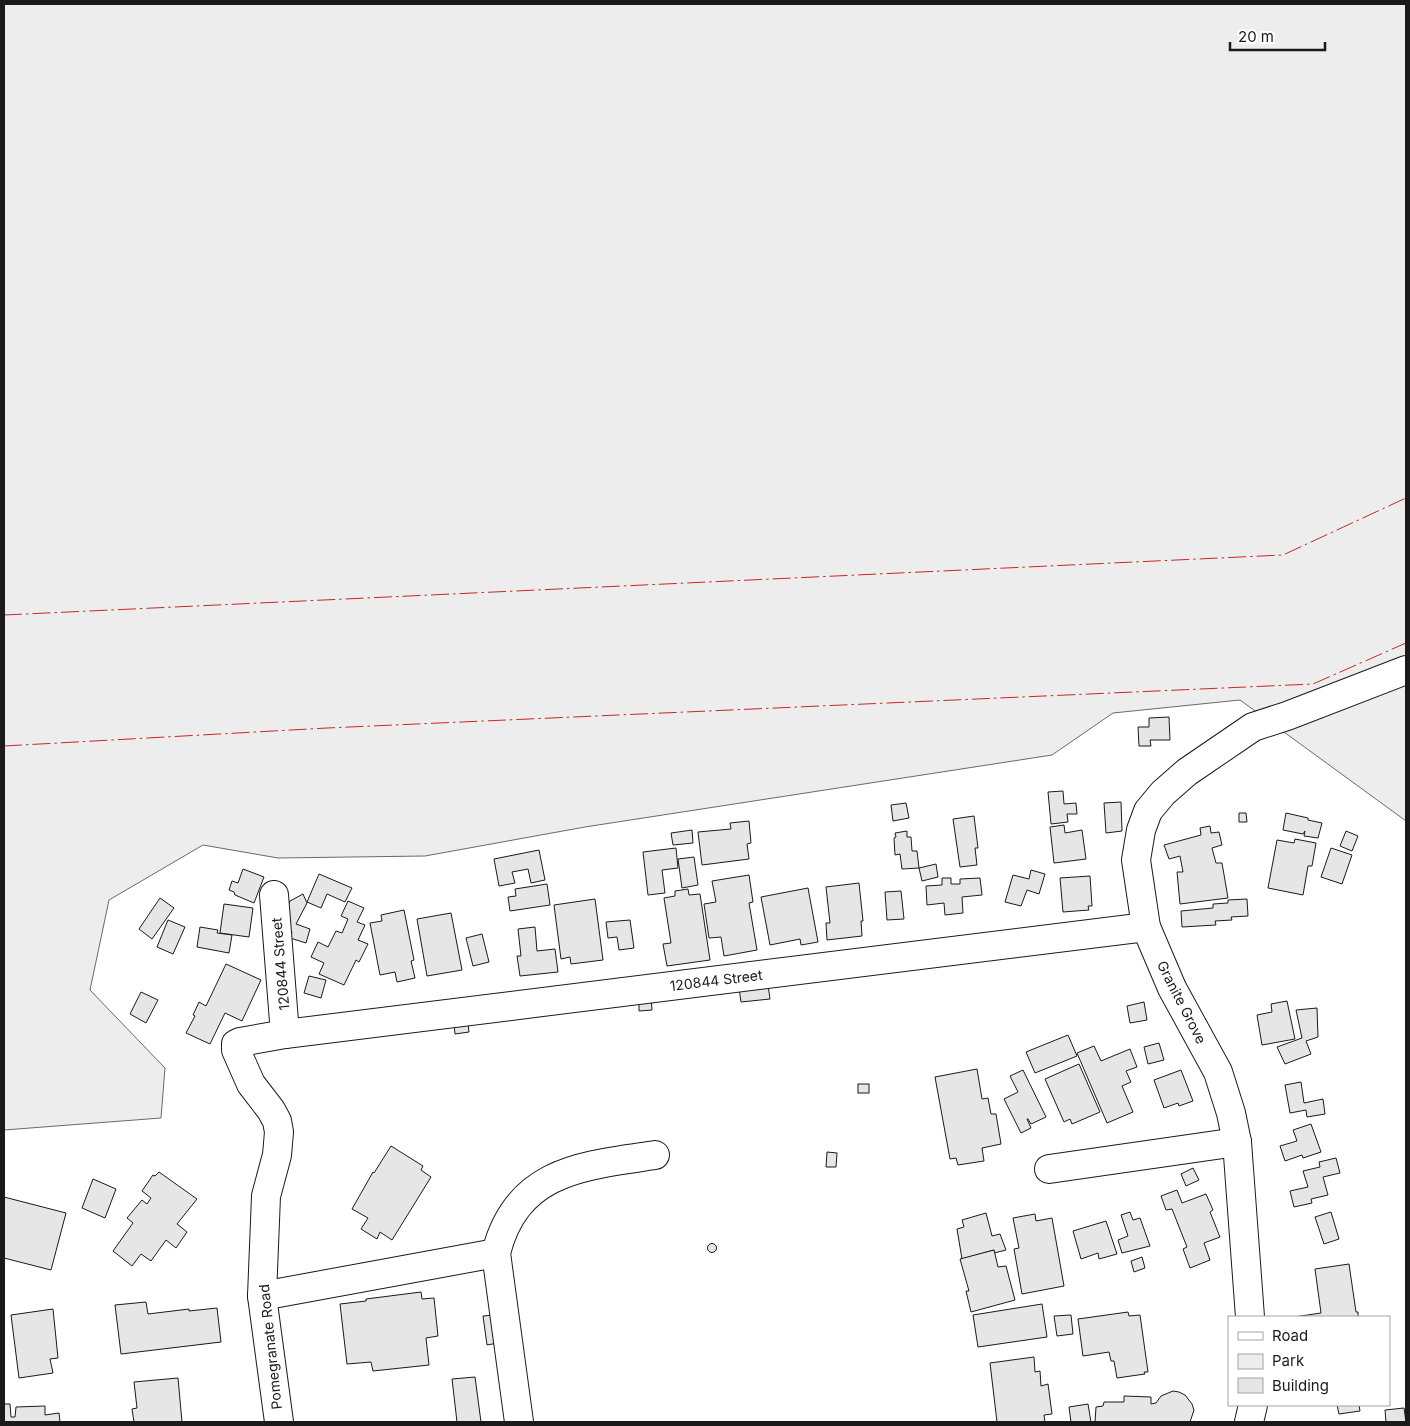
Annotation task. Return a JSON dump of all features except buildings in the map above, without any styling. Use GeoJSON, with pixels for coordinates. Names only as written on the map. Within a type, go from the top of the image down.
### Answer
{"type":"FeatureCollection","features":[{"type":"Feature","properties":{"kind":"street","name":"Granite Grove"},"geometry":{"type":"LineString","coordinates":[[1250,1316],[1232,1113],[1218,1072],[1172,988],[1146,927],[1136,860],[1141,830],[1148,811],[1162,793],[1194,767],[1253,727],[1287,716],[1406,670]]}},
{"type":"Feature","properties":{"kind":"street","name":"120844 Street"},"geometry":{"type":"LineString","coordinates":[[274,895],[285,1034]]}},
{"type":"Feature","properties":{"kind":"street","name":"120844 Street"},"geometry":{"type":"LineString","coordinates":[[236,1046],[240,1042],[285,1034],[1146,927]]}},
{"type":"Feature","properties":{"kind":"street","name":"Pomegranate Road"},"geometry":{"type":"LineString","coordinates":[[236,1046],[251,1084],[277,1121],[279,1140],[266,1196],[262,1296],[279,1422]]}},
{"type":"Feature","properties":{"kind":"street"},"geometry":{"type":"LineString","coordinates":[[1049,1169],[1236,1142]]}},
{"type":"Feature","properties":{"kind":"street"},"geometry":{"type":"LineString","coordinates":[[519,1422],[496,1254],[501,1233],[510,1216],[530,1192],[563,1173],[597,1164],[655,1155]]}},
{"type":"Feature","properties":{"kind":"street"},"geometry":{"type":"LineString","coordinates":[[262,1296],[496,1254]]}},
{"type":"Feature","properties":{"kind":"street"},"geometry":{"type":"LineString","coordinates":[[1249,1422],[1252,1406]]}},
{"type":"Feature","properties":{"kind":"green space"},"geometry":{"type":"Polygon","coordinates":[[[4,4],[1406,4],[1406,821],[1240,700],[1113,713],[1052,755],[585,827],[425,856],[278,858],[203,845],[109,900],[90,990],[165,1068],[161,1118],[4,1130],[4,4]]]}},
{"type":"Feature","properties":{"kind":"power"},"geometry":{"type":"LineString","coordinates":[[4,615],[1283,555],[1406,498]]}},
{"type":"Feature","properties":{"kind":"power"},"geometry":{"type":"LineString","coordinates":[[4,746],[327,728],[1313,684],[1406,643]]}}]}
